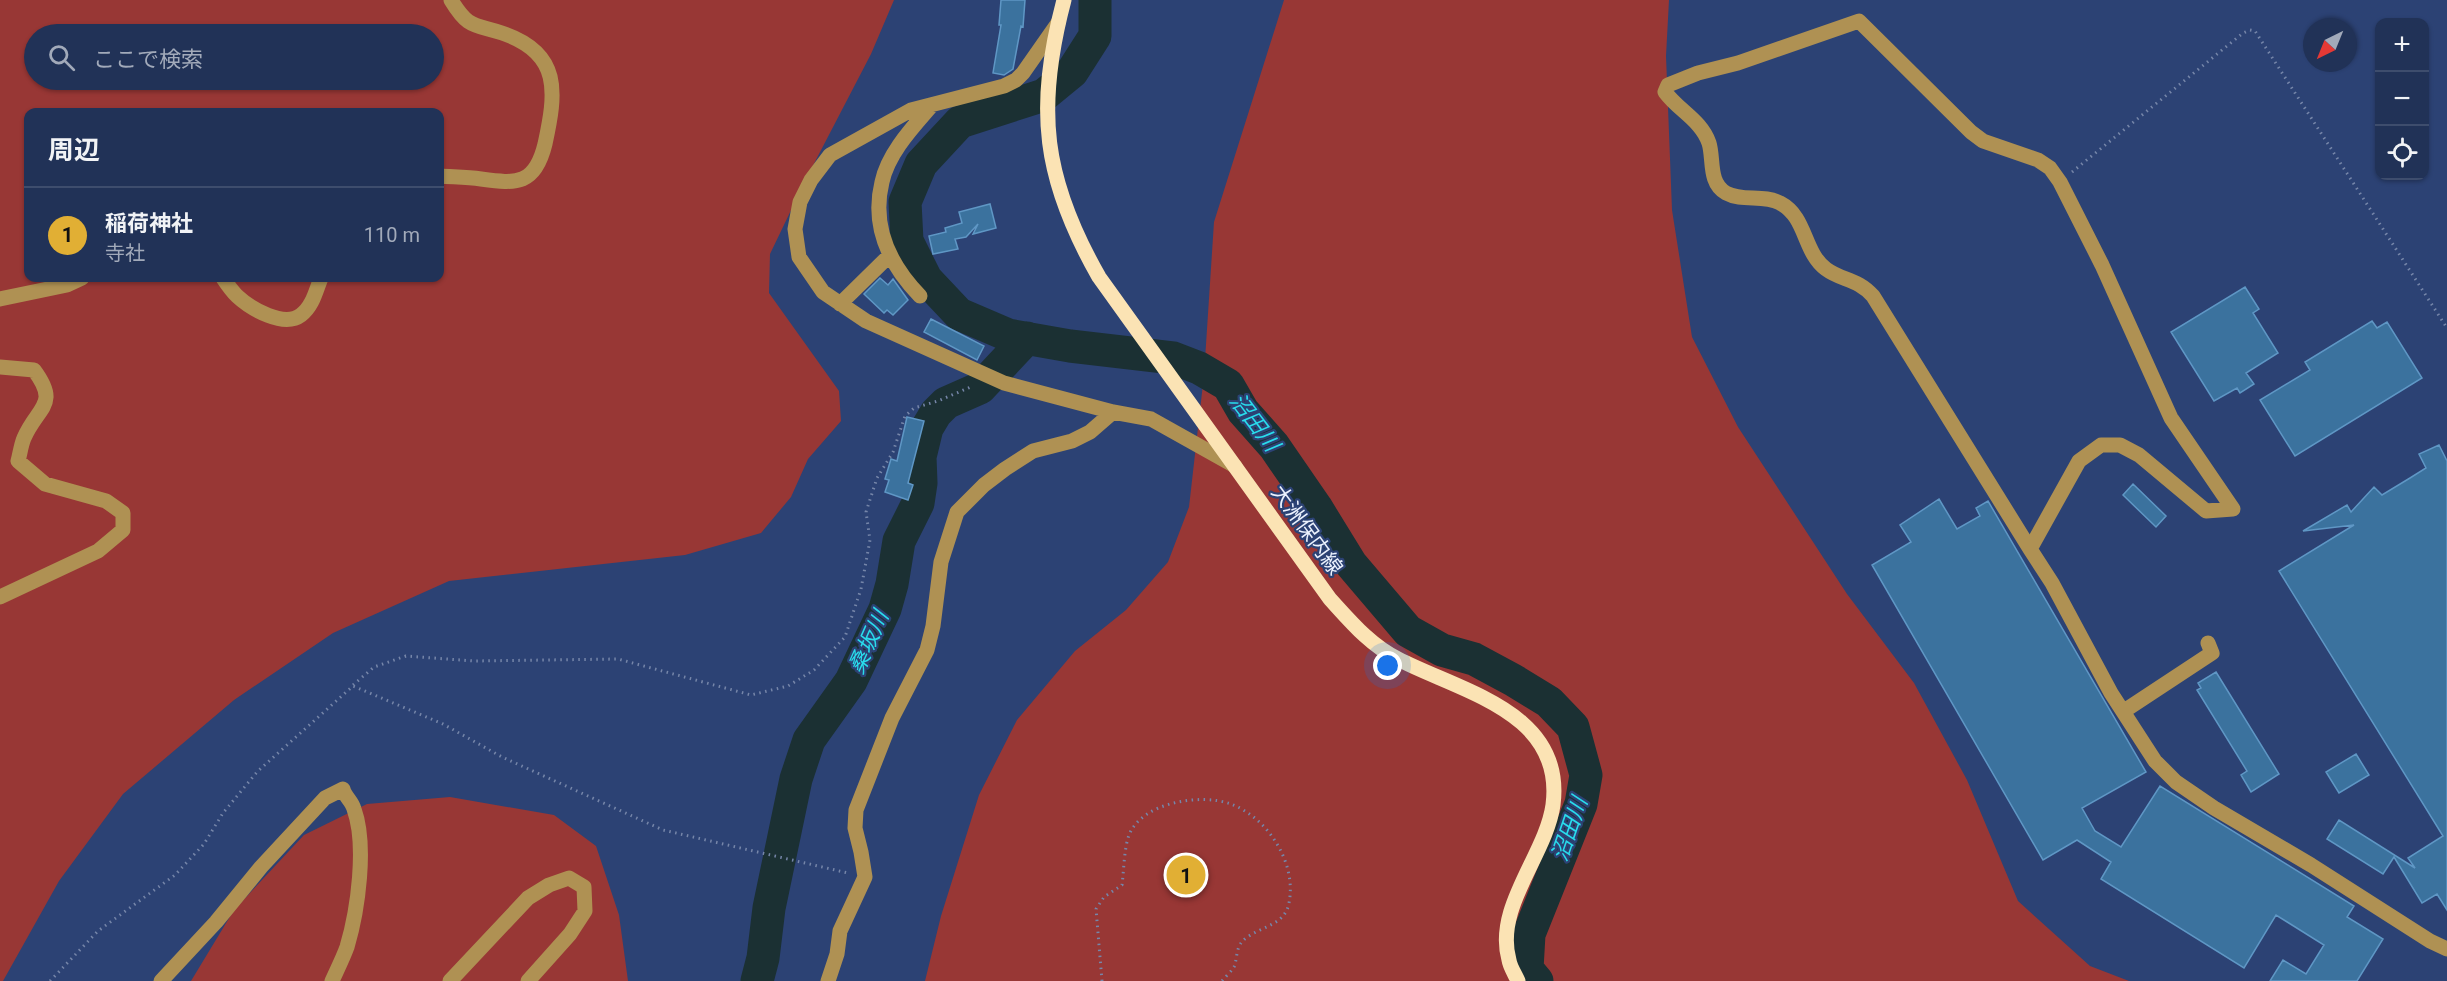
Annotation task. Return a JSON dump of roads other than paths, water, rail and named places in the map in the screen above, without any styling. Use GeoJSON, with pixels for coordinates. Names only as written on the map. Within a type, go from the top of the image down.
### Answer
{"type":"FeatureCollection","features":[{"type":"Feature","properties":{"kind":"main road","name":"大洲保内線"},"geometry":{"type":"LineString","coordinates":[[1064,0],[1058,23],[1046,107],[1052,155],[1062,202],[1099,277],[1330,599],[1375,645],[1398,659],[1512,714],[1530,728],[1550,764],[1554,787],[1553,806],[1548,825],[1508,920],[1508,959],[1518,981]]}},
{"type":"Feature","properties":{"kind":"street"},"geometry":{"type":"LineString","coordinates":[[444,176],[504,183],[522,181],[536,170],[551,116],[553,87],[550,71],[525,43],[502,33],[479,28],[463,19],[451,0]]}},
{"type":"Feature","properties":{"kind":"street"},"geometry":{"type":"LineString","coordinates":[[2030,549],[2079,461],[2101,445],[2120,445],[2139,455],[2206,511],[2233,509],[2171,418],[2102,265],[2060,182],[2050,168],[2038,160],[1983,141],[1971,132],[1859,21],[1738,63],[1698,73],[1668,84],[1665,92],[1673,103],[1695,120],[1704,131],[1710,146],[1710,165],[1716,182],[1725,193],[1779,202],[1794,215],[1803,228],[1808,243],[1826,269],[1863,284],[1873,296],[2030,549],[2052,583],[2111,693],[2155,761],[2176,782],[2249,830],[2311,865],[2430,941],[2447,949]]}},
{"type":"Feature","properties":{"kind":"street"},"geometry":{"type":"LineString","coordinates":[[1058,23],[1016,80],[1004,86],[910,110],[830,155],[811,180],[800,202],[795,229],[799,257],[823,292],[866,321],[1004,383],[1113,412],[1151,419],[1235,466]]}},
{"type":"Feature","properties":{"kind":"street"},"geometry":{"type":"LineString","coordinates":[[920,296],[902,276],[890,255],[880,227],[882,182],[893,157],[910,131],[932,105]]}},
{"type":"Feature","properties":{"kind":"street"},"geometry":{"type":"LineString","coordinates":[[840,304],[890,255]]}},
{"type":"Feature","properties":{"kind":"street"},"geometry":{"type":"LineString","coordinates":[[0,299],[73,282]]}},
{"type":"Feature","properties":{"kind":"street"},"geometry":{"type":"LineString","coordinates":[[226,282],[236,296],[252,307],[289,320],[301,315],[311,303],[319,282]]}},
{"type":"Feature","properties":{"kind":"street"},"geometry":{"type":"LineString","coordinates":[[0,367],[34,370],[45,385],[47,401],[24,438],[18,461],[45,484],[106,501],[123,513],[123,530],[98,551],[0,597]]}},
{"type":"Feature","properties":{"kind":"street"},"geometry":{"type":"LineString","coordinates":[[828,981],[837,954],[840,931],[865,877],[855,828],[856,810],[892,718],[927,650],[933,626],[941,562],[957,512],[984,484],[1033,451],[1072,441],[1090,432],[1113,412]]}},
{"type":"Feature","properties":{"kind":"street"},"geometry":{"type":"LineString","coordinates":[[2124,711],[2212,653],[2208,643]]}},
{"type":"Feature","properties":{"kind":"street"},"geometry":{"type":"LineString","coordinates":[[161,981],[325,798],[343,789],[344,795],[354,807],[361,843],[358,891],[347,947],[332,981]]}},
{"type":"Feature","properties":{"kind":"street"},"geometry":{"type":"LineString","coordinates":[[450,981],[528,898],[549,885],[569,878],[584,887],[585,911],[570,934],[528,981]]}},
{"type":"Feature","properties":{"kind":"waterway","name":"沼田川"},"geometry":{"type":"LineString","coordinates":[[1095,0],[1095,36],[1072,72],[1044,95],[960,122],[921,164],[905,202],[907,241],[926,279],[959,314],[1008,335],[1070,346],[1173,358],[1199,368],[1228,385],[1243,411],[1274,446],[1316,507],[1351,564],[1408,631],[1442,650],[1474,659],[1513,680],[1549,702],[1573,727],[1586,775],[1581,804],[1529,934],[1527,969],[1537,981]]}},
{"type":"Feature","properties":{"kind":"waterway","name":"桑坂川"},"geometry":{"type":"LineString","coordinates":[[757,981],[763,958],[769,908],[796,779],[809,740],[851,681],[885,609],[892,584],[899,541],[918,503],[921,483],[920,457],[927,428],[936,413],[946,403],[980,388],[1027,338]]}},
{"type":"Feature","properties":{"kind":"place","name":"稲荷神社"},"geometry":{"type":"Point","coordinates":[1186,875]}}]}
